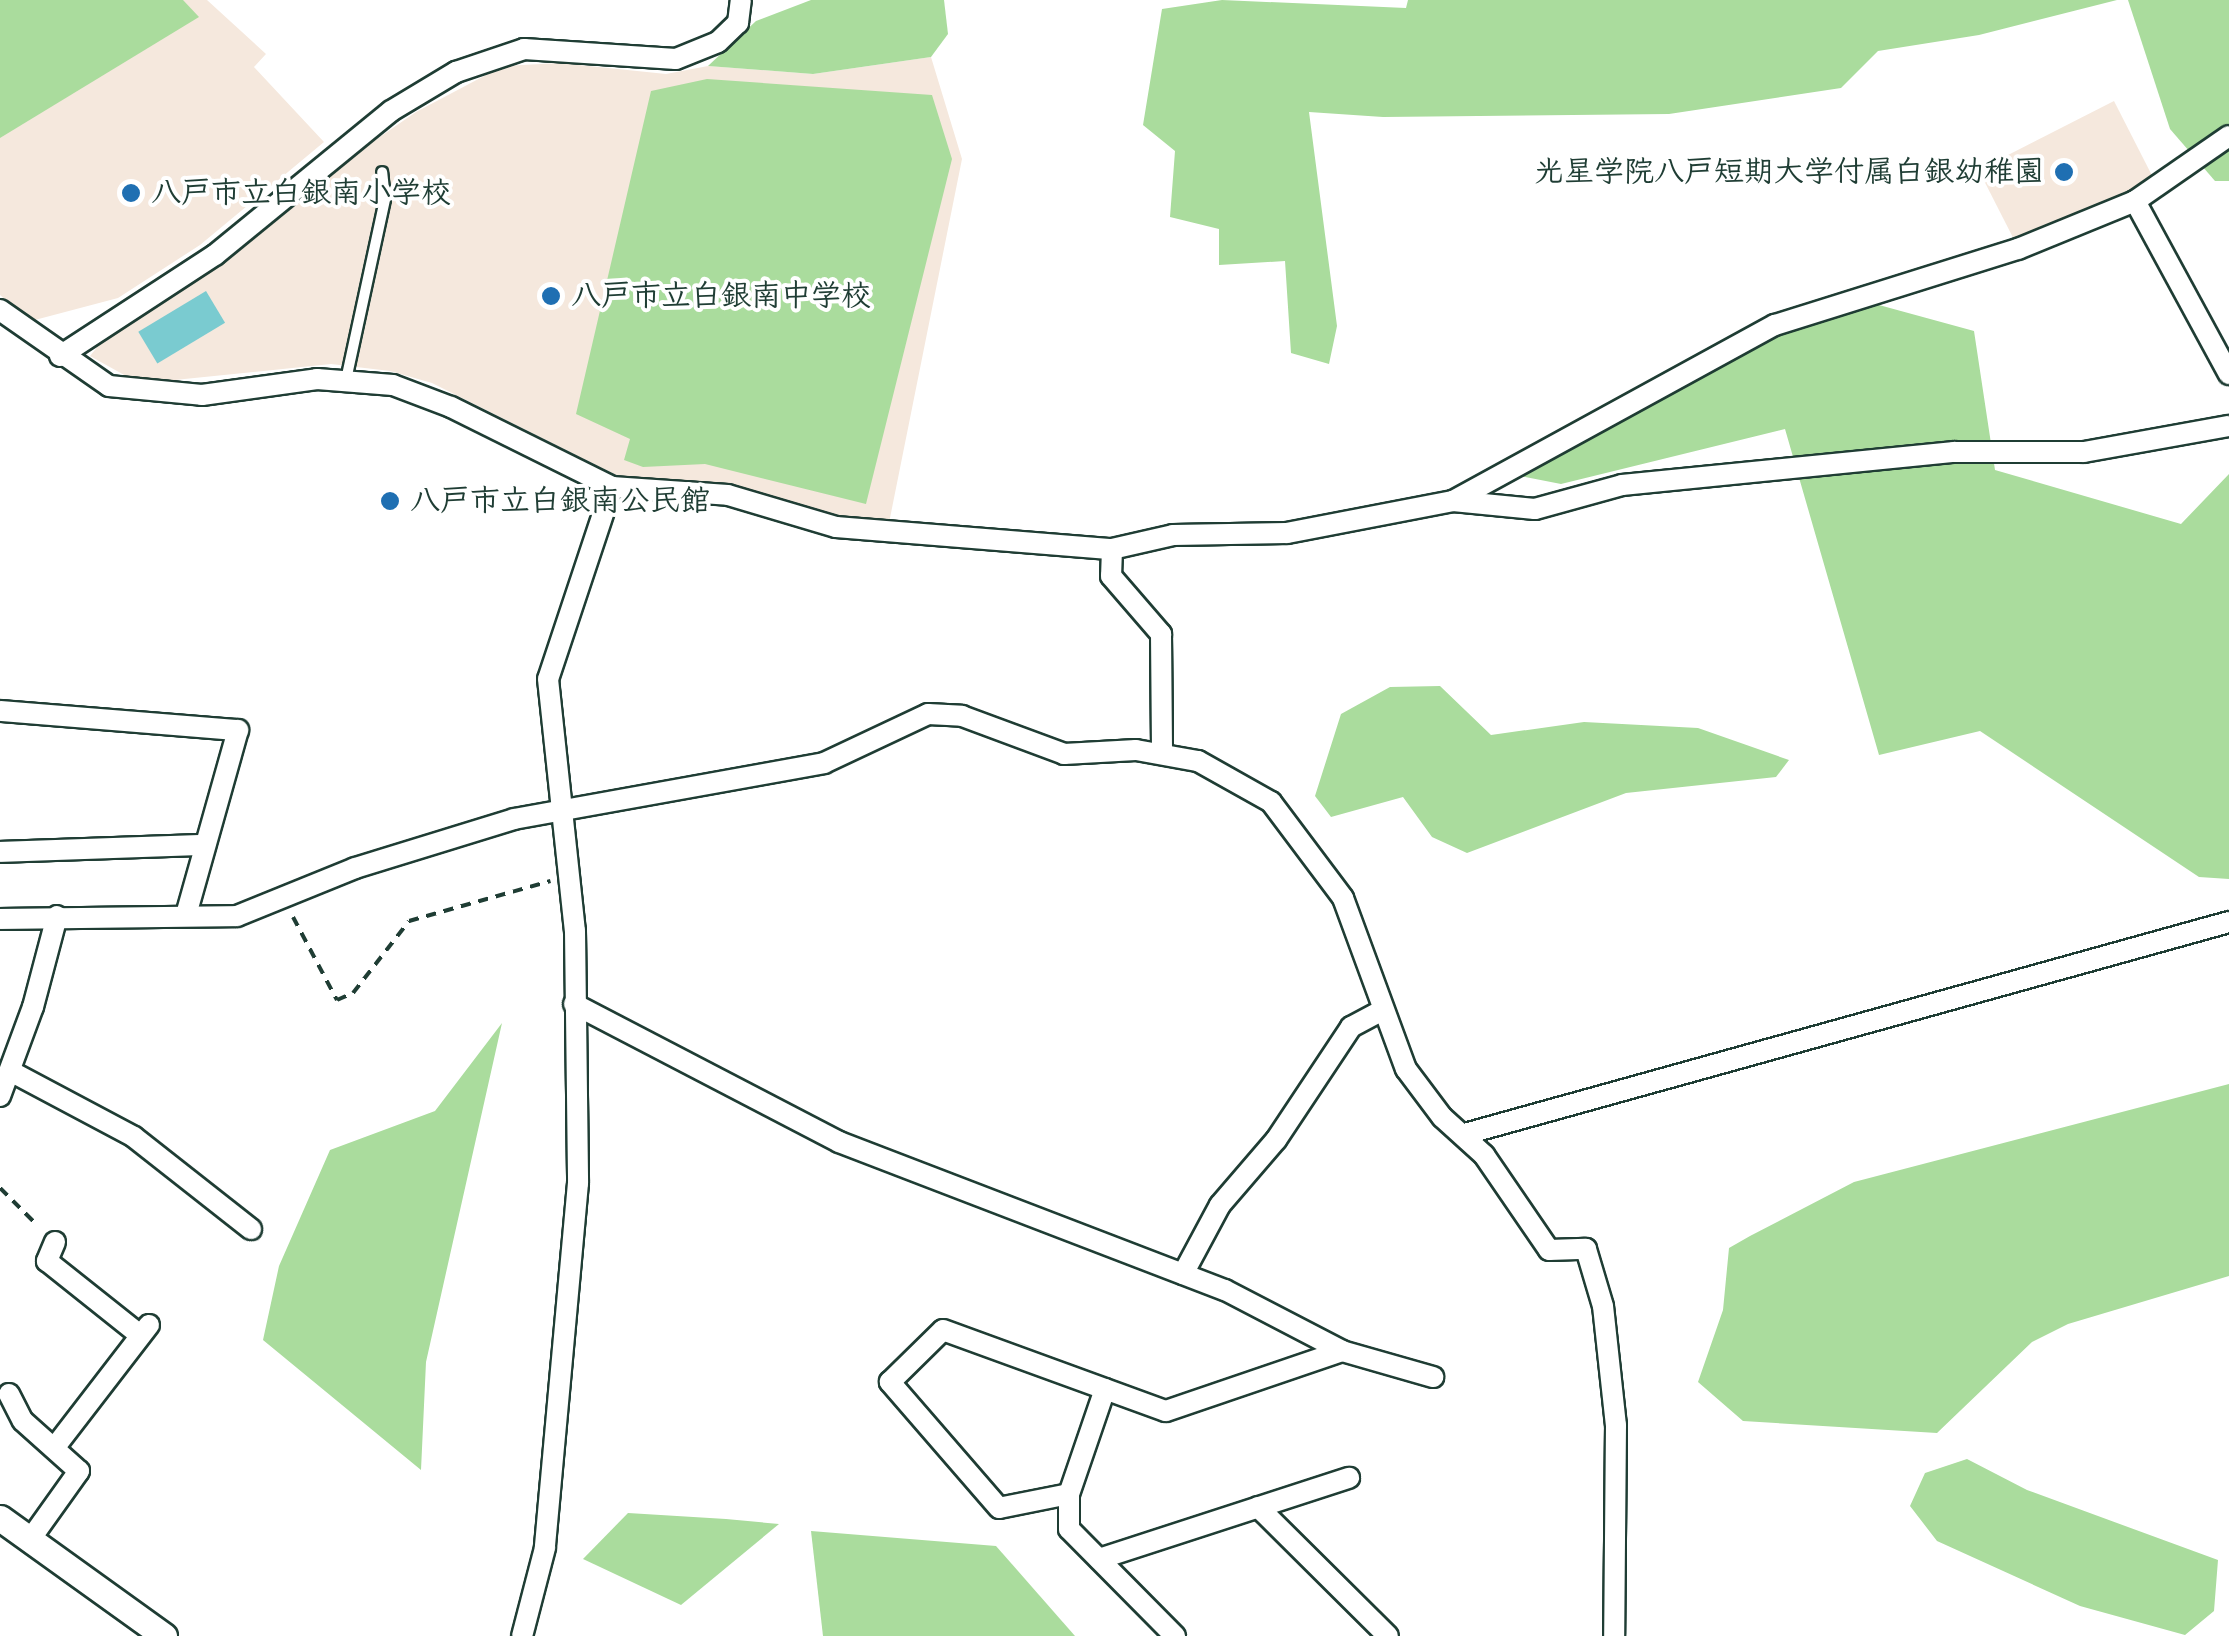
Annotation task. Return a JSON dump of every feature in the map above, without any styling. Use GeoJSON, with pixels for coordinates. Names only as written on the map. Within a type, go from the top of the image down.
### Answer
{"type":"FeatureCollection","features":[{"type":"Feature","properties":{"kind":"street"},"geometry":{"type":"LineString","coordinates":[[60,356],[215,255],[390,111],[456,72],[524,49],[676,60],[718,42],[738,24],[742,0]]}},
{"type":"Feature","properties":{"kind":"street"},"geometry":{"type":"LineString","coordinates":[[1453,501],[1774,325],[2018,250],[2135,201],[2229,136]]}},
{"type":"Feature","properties":{"kind":"street"},"geometry":{"type":"LineString","coordinates":[[2135,201],[2229,374]]}},
{"type":"Feature","properties":{"kind":"street"},"geometry":{"type":"LineString","coordinates":[[0,310],[9,327],[108,386],[147,394],[346,380],[393,385],[452,406],[612,487],[728,495],[836,527],[1112,549],[1173,536],[1287,532],[1453,501],[1535,509],[1622,485],[1954,452],[2084,452],[2229,426]]}},
{"type":"Feature","properties":{"kind":"street"},"geometry":{"type":"LineString","coordinates":[[522,1636],[545,1548],[578,1183],[572,876],[561,811],[548,679],[612,487]]}},
{"type":"Feature","properties":{"kind":"street"},"geometry":{"type":"LineString","coordinates":[[1112,549],[1111,576],[1161,634],[1162,754]]}},
{"type":"Feature","properties":{"kind":"street"},"geometry":{"type":"LineString","coordinates":[[0,710],[238,730],[186,915]]}},
{"type":"Feature","properties":{"kind":"street"},"geometry":{"type":"LineString","coordinates":[[0,919],[238,916],[456,836],[561,811],[824,762],[928,714],[962,716],[1064,754],[1162,754],[1198,762],[1272,802],[1343,898],[1381,1010],[1406,1069],[1442,1116],[1465,1134],[1548,1250],[1586,1249],[1603,1306],[1616,1425],[1614,1636]]}},
{"type":"Feature","properties":{"kind":"street"},"geometry":{"type":"LineString","coordinates":[[0,852],[204,845]]}},
{"type":"Feature","properties":{"kind":"street"},"geometry":{"type":"LineString","coordinates":[[0,1096],[12,1072],[56,916]]}},
{"type":"Feature","properties":{"kind":"street"},"geometry":{"type":"LineString","coordinates":[[1465,1134],[2229,922]]}},
{"type":"Feature","properties":{"kind":"street"},"geometry":{"type":"LineString","coordinates":[[574,1004],[839,1142],[1182,1274],[1342,1351],[1433,1377]]}},
{"type":"Feature","properties":{"kind":"street"},"geometry":{"type":"LineString","coordinates":[[1182,1274],[1220,1205],[1276,1140],[1351,1027],[1381,1010]]}},
{"type":"Feature","properties":{"kind":"street"},"geometry":{"type":"LineString","coordinates":[[12,1072],[134,1138],[251,1229]]}},
{"type":"Feature","properties":{"kind":"street"},"geometry":{"type":"LineString","coordinates":[[54,1447],[144,1330],[47,1260],[55,1242]]}},
{"type":"Feature","properties":{"kind":"street"},"geometry":{"type":"LineString","coordinates":[[1069,1494],[999,1508],[890,1382],[942,1330],[1166,1411],[1183,1410],[1342,1351]]}},
{"type":"Feature","properties":{"kind":"street"},"geometry":{"type":"LineString","coordinates":[[1105,1389],[1069,1494],[1069,1529],[1175,1636]]}},
{"type":"Feature","properties":{"kind":"street"},"geometry":{"type":"LineString","coordinates":[[9,1394],[24,1421],[76,1465],[78,1478],[29,1541]]}},
{"type":"Feature","properties":{"kind":"street"},"geometry":{"type":"LineString","coordinates":[[1098,1560],[1349,1478]]}},
{"type":"Feature","properties":{"kind":"street"},"geometry":{"type":"LineString","coordinates":[[1258,1507],[1388,1636]]}},
{"type":"Feature","properties":{"kind":"street"},"geometry":{"type":"LineString","coordinates":[[0,1518],[164,1636]]}},
{"type":"Feature","properties":{"kind":"lane"},"geometry":{"type":"LineString","coordinates":[[346,380],[385,199],[382,172]]}},
{"type":"Feature","properties":{"kind":"path"},"geometry":{"type":"LineString","coordinates":[[284,900],[337,1000],[353,993],[409,921],[572,876]]}},
{"type":"Feature","properties":{"kind":"path"},"geometry":{"type":"LineString","coordinates":[[0,1188],[38,1224]]}},
{"type":"Feature","properties":{"kind":"shaded area","name":"八戸市立白銀南小学校"},"geometry":{"type":"Polygon","coordinates":[[[0,0],[207,0],[266,54],[254,67],[324,142],[200,245],[118,298],[31,321],[0,295],[0,0]]]}},
{"type":"Feature","properties":{"kind":"shaded area","name":"八戸市立白銀南中学校"},"geometry":{"type":"Polygon","coordinates":[[[931,57],[962,159],[889,523],[834,519],[626,480],[432,383],[390,371],[331,364],[155,382],[126,376],[90,356],[106,336],[240,249],[358,152],[416,112],[503,66],[560,63],[666,74],[708,66],[813,74],[931,57]]]}},
{"type":"Feature","properties":{"kind":"shaded area","name":"光星学院八戸短期大学付属白銀幼稚園"},"geometry":{"type":"Polygon","coordinates":[[[2114,101],[2154,180],[2019,249],[1979,170],[2114,101]]]}},
{"type":"Feature","properties":{"kind":"green space"},"geometry":{"type":"Polygon","coordinates":[[[0,0],[183,0],[199,17],[0,138],[0,0]]]}},
{"type":"Feature","properties":{"kind":"green space"},"geometry":{"type":"Polygon","coordinates":[[[811,0],[944,0],[948,34],[931,57],[813,74],[708,66],[756,21],[811,0]]]}},
{"type":"Feature","properties":{"kind":"green space"},"geometry":{"type":"Polygon","coordinates":[[[1222,0],[1406,8],[1408,0],[2117,0],[1979,35],[1878,51],[1841,88],[1669,114],[1383,117],[1309,112],[1337,326],[1329,364],[1291,353],[1285,261],[1219,265],[1219,229],[1170,217],[1175,151],[1143,125],[1162,9],[1222,0]]]}},
{"type":"Feature","properties":{"kind":"green space"},"geometry":{"type":"Polygon","coordinates":[[[2128,0],[2229,0],[2229,181],[2215,181],[2170,129],[2128,0]]]}},
{"type":"Feature","properties":{"kind":"green space"},"geometry":{"type":"Polygon","coordinates":[[[707,79],[932,95],[952,159],[866,504],[705,464],[643,467],[624,460],[630,439],[576,414],[651,91],[707,79]]]}},
{"type":"Feature","properties":{"kind":"green space"},"geometry":{"type":"Polygon","coordinates":[[[1868,302],[1974,331],[1995,470],[2181,524],[2229,474],[2229,879],[2199,877],[1980,731],[1879,755],[1785,429],[1561,484],[1510,474],[1753,345],[1868,302]]]}},
{"type":"Feature","properties":{"kind":"green space"},"geometry":{"type":"Polygon","coordinates":[[[1440,686],[1491,735],[1584,722],[1698,728],[1789,760],[1776,777],[1626,793],[1467,853],[1432,837],[1403,797],[1331,817],[1315,796],[1341,714],[1390,687],[1440,686]]]}},
{"type":"Feature","properties":{"kind":"green space"},"geometry":{"type":"Polygon","coordinates":[[[502,1023],[426,1362],[421,1470],[263,1340],[279,1266],[330,1150],[435,1111],[502,1023]]]}},
{"type":"Feature","properties":{"kind":"green space"},"geometry":{"type":"Polygon","coordinates":[[[2229,1084],[2229,1276],[2068,1324],[2032,1342],[1937,1433],[1743,1421],[1698,1382],[1723,1310],[1729,1248],[1750,1236],[1854,1182],[2229,1084]]]}},
{"type":"Feature","properties":{"kind":"green space"},"geometry":{"type":"Polygon","coordinates":[[[1967,1459],[2027,1490],[2218,1560],[2214,1611],[2185,1635],[2080,1606],[1937,1541],[1910,1506],[1925,1473],[1967,1459]]]}},
{"type":"Feature","properties":{"kind":"green space"},"geometry":{"type":"Polygon","coordinates":[[[628,1513],[779,1524],[681,1605],[583,1559],[628,1513]]]}},
{"type":"Feature","properties":{"kind":"green space"},"geometry":{"type":"Polygon","coordinates":[[[811,1531],[996,1546],[1075,1636],[823,1636],[811,1531]]]}},
{"type":"Feature","properties":{"kind":"water"},"geometry":{"type":"Polygon","coordinates":[[[206,291],[225,323],[157,363],[138,332],[206,291]]]}},
{"type":"Feature","properties":{"kind":"place","name":"光星学院八戸短期大学付属白銀幼稚園"},"geometry":{"type":"Point","coordinates":[2064,172]}},
{"type":"Feature","properties":{"kind":"place","name":"八戸市立白銀南小学校"},"geometry":{"type":"Point","coordinates":[131,193]}},
{"type":"Feature","properties":{"kind":"place","name":"八戸市立白銀南中学校"},"geometry":{"type":"Point","coordinates":[551,296]}},
{"type":"Feature","properties":{"kind":"place","name":"八戸市立白銀南公民館"},"geometry":{"type":"Point","coordinates":[390,501]}}]}
